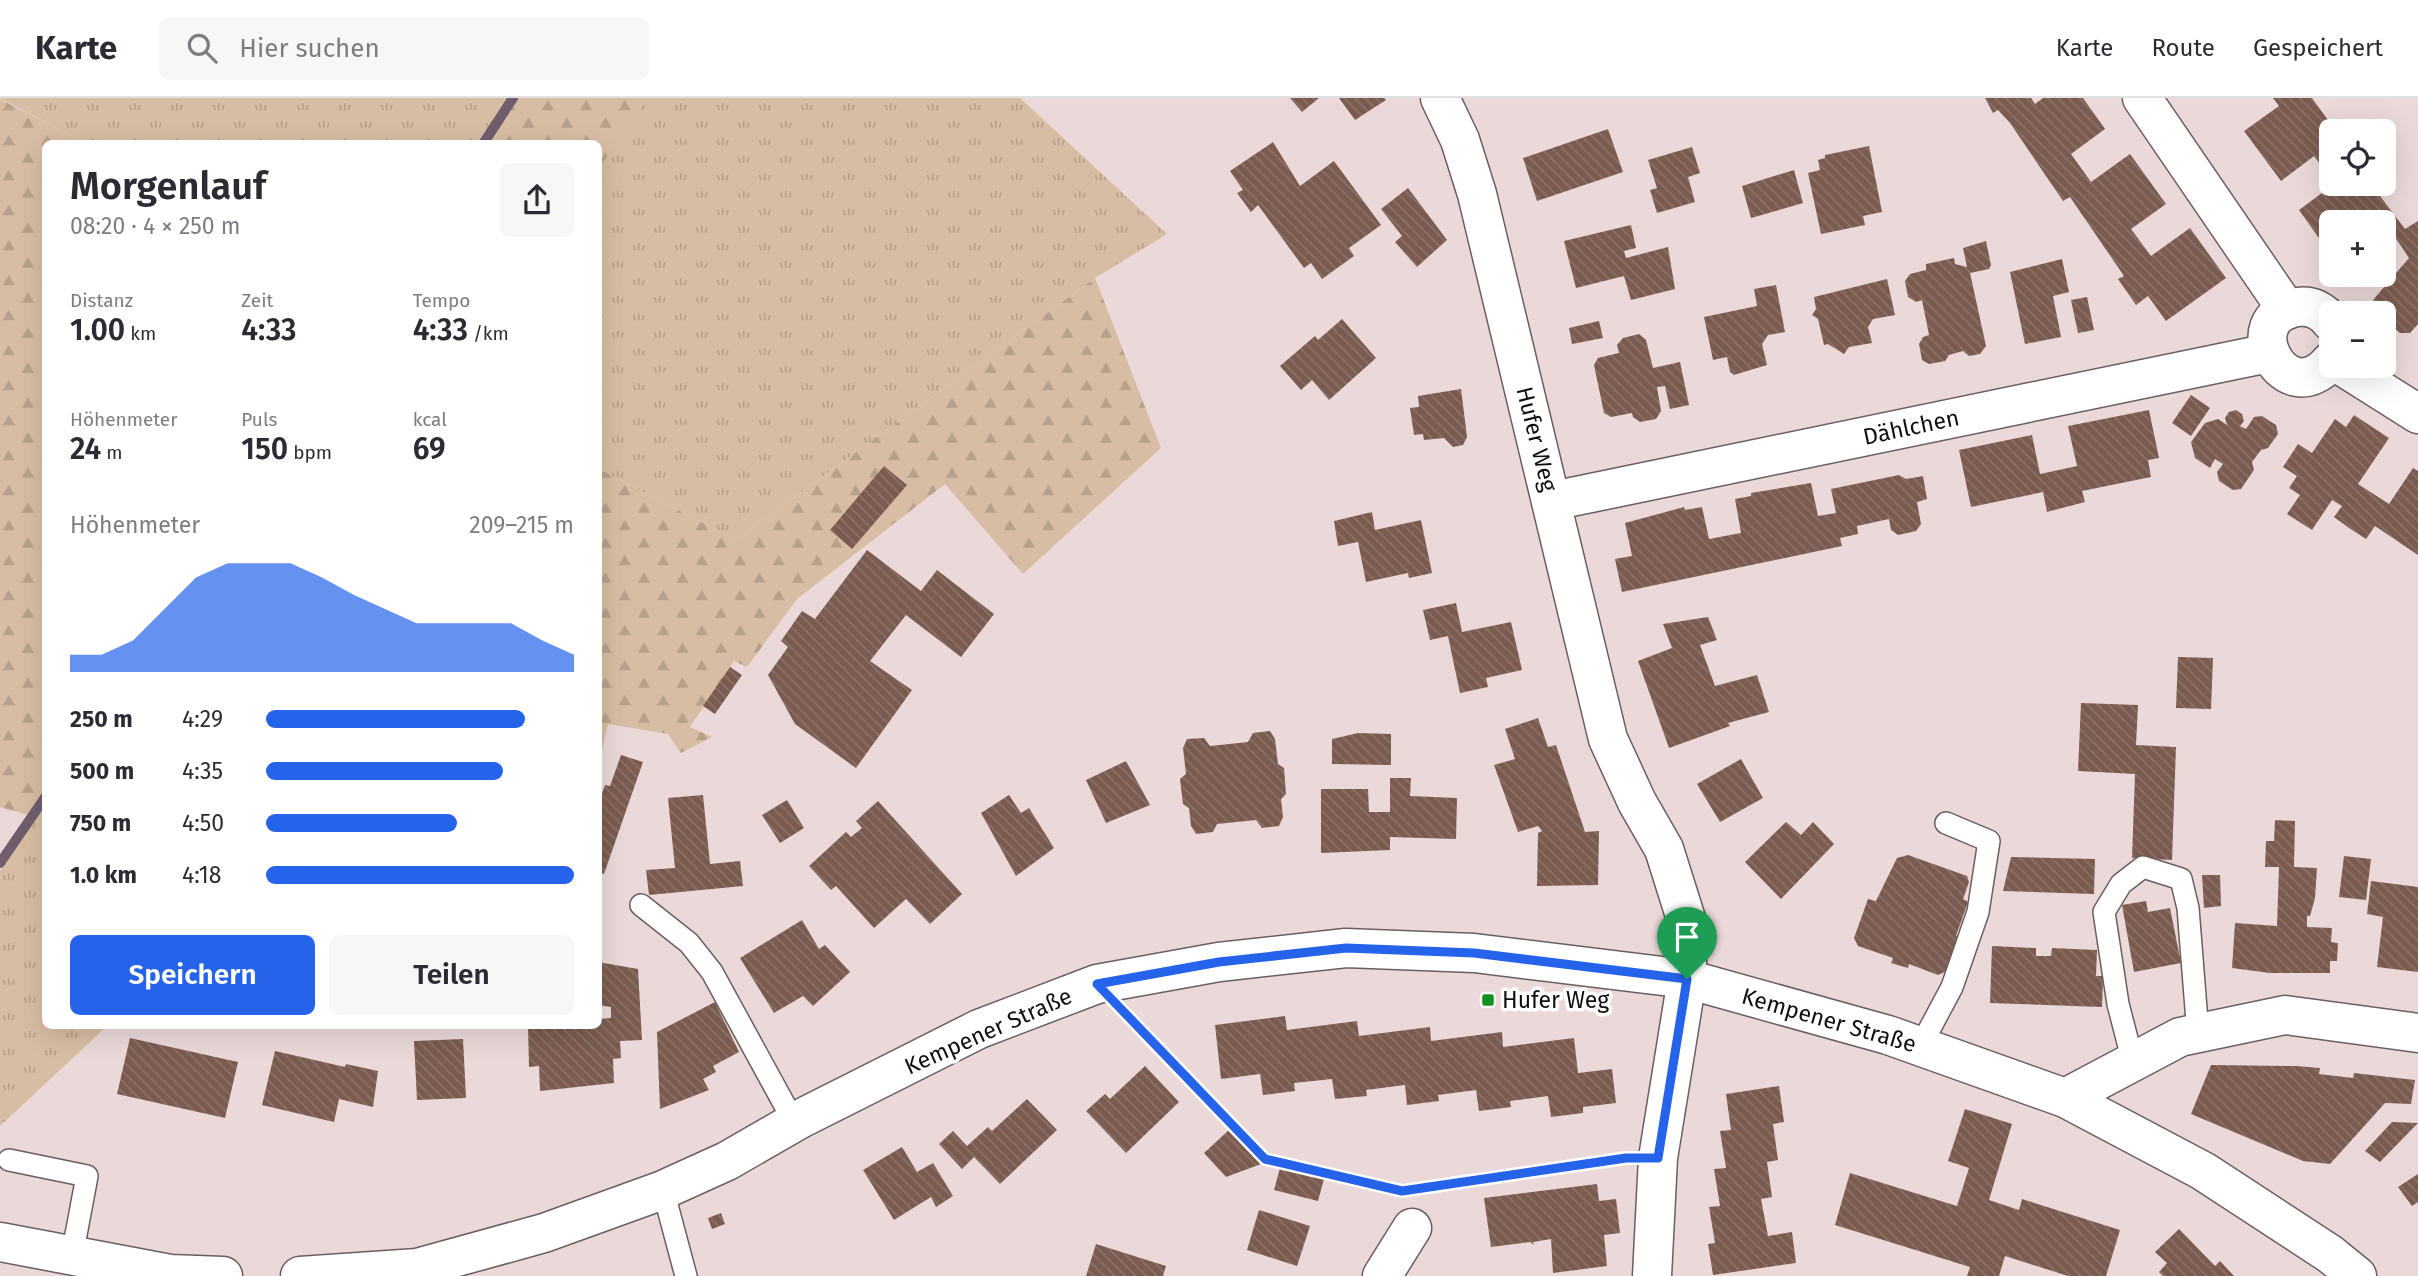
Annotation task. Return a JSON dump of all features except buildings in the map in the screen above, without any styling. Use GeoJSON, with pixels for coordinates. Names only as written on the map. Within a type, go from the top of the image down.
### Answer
{"type":"FeatureCollection","features":[{"type":"Feature","properties":{"kind":"street","name":"Hufer Weg"},"geometry":{"type":"LineString","coordinates":[[1440,98],[1460,140],[1477,194],[1608,739],[1637,802],[1664,849],[1688,922],[1687,979],[1658,1158],[1652,1276]]}},
{"type":"Feature","properties":{"kind":"street"},"geometry":{"type":"LineString","coordinates":[[2142,98],[2287,310]]}},
{"type":"Feature","properties":{"kind":"street"},"geometry":{"type":"LineString","coordinates":[[2319,312],[2304,306],[2287,310],[2273,320],[2268,331],[2269,353],[2274,363],[2293,376],[2314,374],[2319,370]]}},
{"type":"Feature","properties":{"kind":"street","name":"Dählchen"},"geometry":{"type":"LineString","coordinates":[[1552,501],[2269,353]]}},
{"type":"Feature","properties":{"kind":"street"},"geometry":{"type":"LineString","coordinates":[[2361,378],[2418,414]]}},
{"type":"Feature","properties":{"kind":"street","name":"Kempener Straße"},"geometry":{"type":"LineString","coordinates":[[320,1275],[417,1268],[544,1233],[663,1190],[727,1161],[794,1122],[979,1029],[1097,984],[1219,962],[1346,948],[1474,953],[1687,979],[1920,1047],[2065,1098],[2203,1171],[2330,1254],[2357,1276]]}},
{"type":"Feature","properties":{"kind":"street"},"geometry":{"type":"LineString","coordinates":[[2065,1098],[2180,1037],[2285,1015],[2418,1032]]}},
{"type":"Feature","properties":{"kind":"street"},"geometry":{"type":"LineString","coordinates":[[1382,1276],[1412,1228]]}},
{"type":"Feature","properties":{"kind":"street"},"geometry":{"type":"LineString","coordinates":[[0,1242],[170,1273],[223,1276]]}},
{"type":"Feature","properties":{"kind":"lane"},"geometry":{"type":"LineString","coordinates":[[1920,1047],[1952,987],[1978,912],[1989,841],[1947,823]]}},
{"type":"Feature","properties":{"kind":"lane"},"geometry":{"type":"LineString","coordinates":[[2133,1062],[2118,1004],[2104,912],[2121,884],[2143,867],[2181,879],[2188,908],[2197,1034]]}},
{"type":"Feature","properties":{"kind":"lane"},"geometry":{"type":"LineString","coordinates":[[641,905],[689,943],[712,972],[794,1122]]}},
{"type":"Feature","properties":{"kind":"lane"},"geometry":{"type":"LineString","coordinates":[[9,1160],[86,1176],[72,1256]]}},
{"type":"Feature","properties":{"kind":"lane"},"geometry":{"type":"LineString","coordinates":[[663,1190],[686,1276]]}},
{"type":"Feature","properties":{"kind":"path"},"geometry":{"type":"LineString","coordinates":[[1097,984],[1265,1159],[1402,1191],[1626,1158],[1658,1158]]}},
{"type":"Feature","properties":{"kind":"green space"},"geometry":{"type":"Polygon","coordinates":[[[0,98],[510,98],[480,140],[79,140],[0,98]]]}},
{"type":"Feature","properties":{"kind":"green space"},"geometry":{"type":"Polygon","coordinates":[[[510,98],[648,98],[602,164],[602,140],[479,140],[510,98]]]}},
{"type":"Feature","properties":{"kind":"green space"},"geometry":{"type":"Polygon","coordinates":[[[648,98],[1020,98],[1167,234],[1095,278],[736,540],[602,471],[602,162],[648,98]]]}},
{"type":"Feature","properties":{"kind":"green space"},"geometry":{"type":"Polygon","coordinates":[[[0,99],[79,140],[42,140],[42,806],[35,817],[0,807],[0,99]]]}},
{"type":"Feature","properties":{"kind":"green space"},"geometry":{"type":"Polygon","coordinates":[[[1095,278],[1161,448],[1023,574],[945,484],[797,599],[747,667],[734,661],[690,727],[712,737],[681,753],[668,734],[608,724],[602,751],[602,471],[736,540],[1095,278]]]}},
{"type":"Feature","properties":{"kind":"green space"},"geometry":{"type":"Polygon","coordinates":[[[42,805],[42,1029],[104,1029],[0,1126],[0,871],[42,805]]]}},
{"type":"Feature","properties":{"kind":"waterway"},"geometry":{"type":"LineString","coordinates":[[486,140],[513,98]]}},
{"type":"Feature","properties":{"kind":"waterway"},"geometry":{"type":"LineString","coordinates":[[0,863],[42,802]]}},
{"type":"Feature","properties":{"kind":"place","name":"Hufer Weg"},"geometry":{"type":"Point","coordinates":[1488,1000]}},
{"type":"Feature","properties":{"kind":"route"},"geometry":{"type":"LineString","coordinates":[[1346,948],[1474,953],[1687,979],[1658,1158],[1626,1158],[1402,1191],[1265,1159],[1097,984],[1219,962],[1346,948]]}}]}
